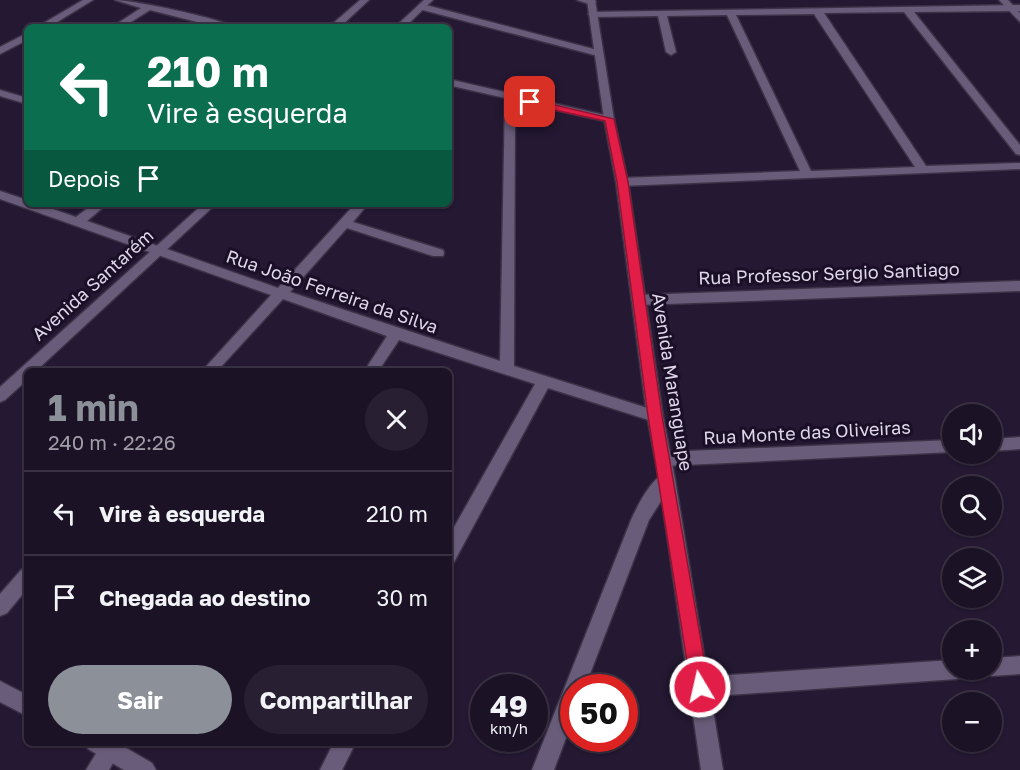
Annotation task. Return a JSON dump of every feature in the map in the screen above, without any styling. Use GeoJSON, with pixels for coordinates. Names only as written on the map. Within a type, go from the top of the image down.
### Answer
{"type":"FeatureCollection","features":[{"type":"Feature","properties":{"kind":"street"},"geometry":{"type":"LineString","coordinates":[[47,24],[89,0]]}},
{"type":"Feature","properties":{"kind":"street"},"geometry":{"type":"LineString","coordinates":[[120,0],[148,4],[218,24]]}},
{"type":"Feature","properties":{"kind":"street"},"geometry":{"type":"LineString","coordinates":[[337,24],[365,0]]}},
{"type":"Feature","properties":{"kind":"street"},"geometry":{"type":"LineString","coordinates":[[1003,0],[1015,8],[1020,19]]}},
{"type":"Feature","properties":{"kind":"street"},"geometry":{"type":"LineString","coordinates":[[403,24],[426,3],[598,53]]}},
{"type":"Feature","properties":{"kind":"street"},"geometry":{"type":"LineString","coordinates":[[121,24],[148,4]]}},
{"type":"Feature","properties":{"kind":"street"},"geometry":{"type":"LineString","coordinates":[[589,4],[662,13],[1015,8]]}},
{"type":"Feature","properties":{"kind":"street","name":"Avenida Maranguape"},"geometry":{"type":"LineString","coordinates":[[589,4],[622,182],[655,416],[664,459],[712,770]]}},
{"type":"Feature","properties":{"kind":"street"},"geometry":{"type":"LineString","coordinates":[[907,10],[1020,152]]}},
{"type":"Feature","properties":{"kind":"street"},"geometry":{"type":"LineString","coordinates":[[818,12],[922,170]]}},
{"type":"Feature","properties":{"kind":"street"},"geometry":{"type":"LineString","coordinates":[[662,13],[671,52]]}},
{"type":"Feature","properties":{"kind":"street"},"geometry":{"type":"LineString","coordinates":[[731,13],[808,176]]}},
{"type":"Feature","properties":{"kind":"street"},"geometry":{"type":"LineString","coordinates":[[0,51],[24,38]]}},
{"type":"Feature","properties":{"kind":"street"},"geometry":{"type":"LineString","coordinates":[[452,83],[609,119]]}},
{"type":"Feature","properties":{"kind":"street"},"geometry":{"type":"LineString","coordinates":[[0,93],[24,100]]}},
{"type":"Feature","properties":{"kind":"street"},"geometry":{"type":"LineString","coordinates":[[507,370],[510,98]]}},
{"type":"Feature","properties":{"kind":"street"},"geometry":{"type":"LineString","coordinates":[[622,182],[1020,166]]}},
{"type":"Feature","properties":{"kind":"street","name":"Rua João Ferreira da Silva"},"geometry":{"type":"LineString","coordinates":[[0,195],[24,203]]}},
{"type":"Feature","properties":{"kind":"street","name":"Rua João Ferreira da Silva"},"geometry":{"type":"LineString","coordinates":[[35,207],[396,334],[655,416]]}},
{"type":"Feature","properties":{"kind":"street"},"geometry":{"type":"LineString","coordinates":[[79,222],[97,207]]}},
{"type":"Feature","properties":{"kind":"street","name":"Avenida Santarém"},"geometry":{"type":"LineString","coordinates":[[30,368],[207,207]]}},
{"type":"Feature","properties":{"kind":"street"},"geometry":{"type":"LineString","coordinates":[[212,368],[359,207]]}},
{"type":"Feature","properties":{"kind":"street"},"geometry":{"type":"LineString","coordinates":[[344,224],[438,253]]}},
{"type":"Feature","properties":{"kind":"street","name":"Rua Professor Sergio Santiago"},"geometry":{"type":"LineString","coordinates":[[639,300],[1020,286]]}},
{"type":"Feature","properties":{"kind":"street"},"geometry":{"type":"LineString","coordinates":[[373,368],[396,334]]}},
{"type":"Feature","properties":{"kind":"street","name":"Avenida Santarém"},"geometry":{"type":"LineString","coordinates":[[0,396],[24,374]]}},
{"type":"Feature","properties":{"kind":"street"},"geometry":{"type":"LineString","coordinates":[[452,549],[544,382]]}},
{"type":"Feature","properties":{"kind":"street"},"geometry":{"type":"LineString","coordinates":[[1002,444],[1020,443]]}},
{"type":"Feature","properties":{"kind":"street","name":"Rua Monte das Oliveiras"},"geometry":{"type":"LineString","coordinates":[[664,459],[942,446]]}},
{"type":"Feature","properties":{"kind":"street"},"geometry":{"type":"LineString","coordinates":[[580,674],[640,520],[646,507],[667,479]]}},
{"type":"Feature","properties":{"kind":"street"},"geometry":{"type":"LineString","coordinates":[[0,607],[24,579]]}},
{"type":"Feature","properties":{"kind":"street"},"geometry":{"type":"LineString","coordinates":[[1002,666],[1020,664]]}},
{"type":"Feature","properties":{"kind":"street"},"geometry":{"type":"LineString","coordinates":[[700,687],[942,670]]}},
{"type":"Feature","properties":{"kind":"street"},"geometry":{"type":"LineString","coordinates":[[0,691],[24,704]]}},
{"type":"Feature","properties":{"kind":"street"},"geometry":{"type":"LineString","coordinates":[[543,770],[560,726]]}},
{"type":"Feature","properties":{"kind":"street"},"geometry":{"type":"LineString","coordinates":[[97,770],[107,746]]}},
{"type":"Feature","properties":{"kind":"street"},"geometry":{"type":"LineString","coordinates":[[109,746],[145,770]]}},
{"type":"Feature","properties":{"kind":"street"},"geometry":{"type":"LineString","coordinates":[[331,770],[344,746]]}},
{"type":"Feature","properties":{"kind":"route"},"geometry":{"type":"LineString","coordinates":[[530,102],[609,119],[622,182],[655,416],[700,687]]}}]}
